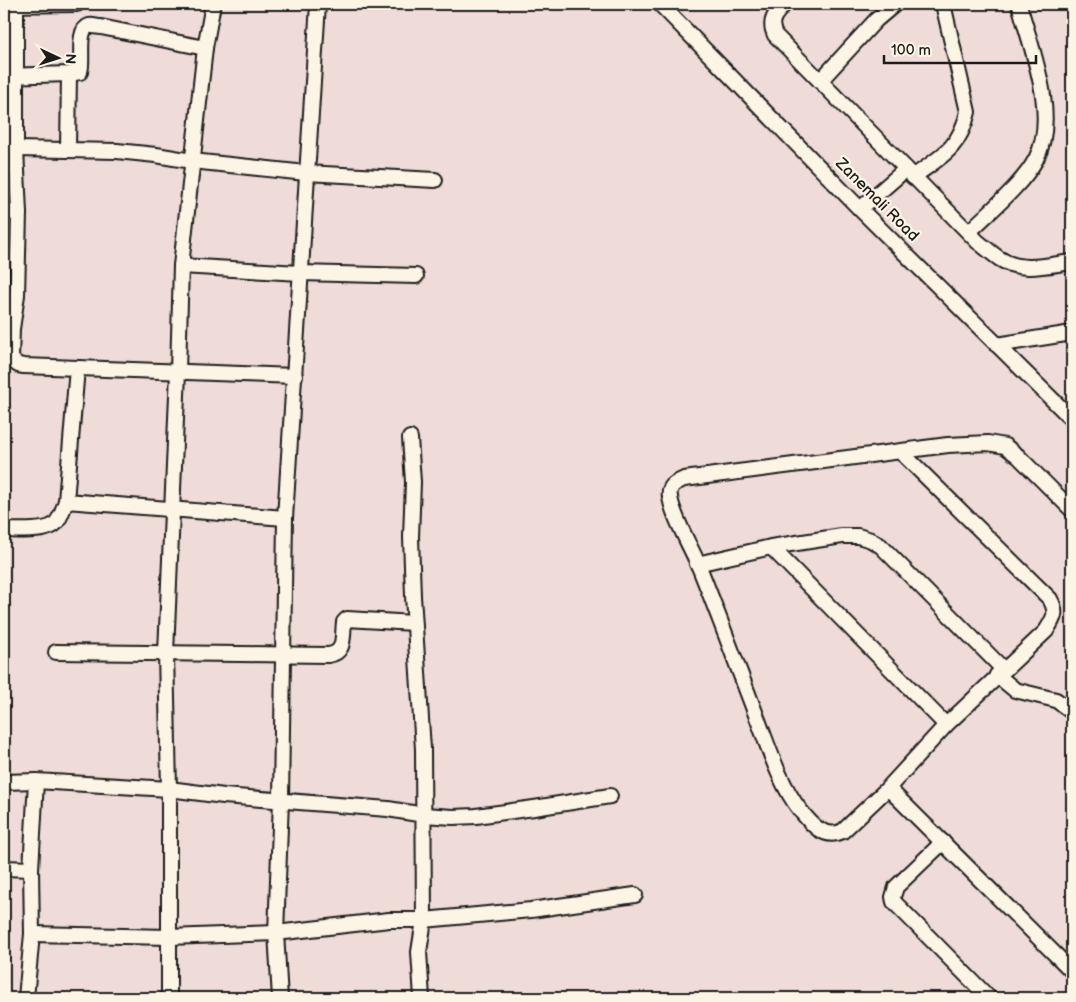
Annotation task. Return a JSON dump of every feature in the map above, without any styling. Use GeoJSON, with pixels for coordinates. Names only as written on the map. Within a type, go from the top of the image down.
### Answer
{"type":"FeatureCollection","features":[{"type":"Feature","properties":{"kind":"street"},"geometry":{"type":"LineString","coordinates":[[16,4],[11,76],[19,213],[17,295],[8,329],[10,354],[14,362],[24,366],[295,376]]}},
{"type":"Feature","properties":{"kind":"street"},"geometry":{"type":"LineString","coordinates":[[4,5],[77,4]]}},
{"type":"Feature","properties":{"kind":"street"},"geometry":{"type":"LineString","coordinates":[[169,998],[169,789],[166,653],[181,266],[205,48],[213,4]]}},
{"type":"Feature","properties":{"kind":"street"},"geometry":{"type":"LineString","coordinates":[[280,998],[276,933],[281,800],[285,518],[318,4]]}},
{"type":"Feature","properties":{"kind":"street","name":"Zanemali Road"},"geometry":{"type":"LineString","coordinates":[[660,4],[860,208],[1072,419]]}},
{"type":"Feature","properties":{"kind":"street"},"geometry":{"type":"LineString","coordinates":[[785,4],[772,20],[772,29],[781,43],[969,232],[1000,259],[1016,266],[1029,268],[1072,262]]}},
{"type":"Feature","properties":{"kind":"street"},"geometry":{"type":"LineString","coordinates":[[820,81],[876,20],[895,4]]}},
{"type":"Feature","properties":{"kind":"street"},"geometry":{"type":"LineString","coordinates":[[860,208],[910,173],[949,151],[964,129],[968,112],[942,4]]}},
{"type":"Feature","properties":{"kind":"street"},"geometry":{"type":"LineString","coordinates":[[969,232],[1019,182],[1036,160],[1045,133],[1045,114],[1039,75],[1019,4]]}},
{"type":"Feature","properties":{"kind":"street"},"geometry":{"type":"LineString","coordinates":[[11,76],[78,73],[81,70],[81,35],[90,26],[205,48]]}},
{"type":"Feature","properties":{"kind":"street"},"geometry":{"type":"LineString","coordinates":[[68,150],[69,74]]}},
{"type":"Feature","properties":{"kind":"street"},"geometry":{"type":"LineString","coordinates":[[16,149],[117,151],[306,173],[435,180]]}},
{"type":"Feature","properties":{"kind":"street"},"geometry":{"type":"LineString","coordinates":[[4,212],[19,213]]}},
{"type":"Feature","properties":{"kind":"street"},"geometry":{"type":"LineString","coordinates":[[181,266],[300,273],[416,276]]}},
{"type":"Feature","properties":{"kind":"street"},"geometry":{"type":"LineString","coordinates":[[997,345],[1072,333]]}},
{"type":"Feature","properties":{"kind":"street"},"geometry":{"type":"LineString","coordinates":[[4,530],[47,528],[55,525],[61,516],[66,501],[77,368]]}},
{"type":"Feature","properties":{"kind":"street"},"geometry":{"type":"LineString","coordinates":[[410,438],[413,482],[411,537],[414,623],[422,732],[424,815],[424,920],[419,952],[422,998]]}},
{"type":"Feature","properties":{"kind":"street"},"geometry":{"type":"LineString","coordinates":[[900,451],[1050,599],[1055,608],[1054,617],[1046,631],[1000,672],[946,725],[888,788],[843,831],[836,835],[822,832],[799,809],[778,771],[698,564],[670,498],[670,489],[674,483],[694,478],[900,451],[948,445],[988,443],[1005,446],[1018,456],[1072,510]]}},
{"type":"Feature","properties":{"kind":"street"},"geometry":{"type":"LineString","coordinates":[[66,501],[285,518]]}},
{"type":"Feature","properties":{"kind":"street"},"geometry":{"type":"LineString","coordinates":[[698,564],[772,548],[842,536],[858,536],[871,540],[881,546],[1015,690],[1056,700],[1072,712]]}},
{"type":"Feature","properties":{"kind":"street"},"geometry":{"type":"LineString","coordinates":[[772,548],[946,725]]}},
{"type":"Feature","properties":{"kind":"street"},"geometry":{"type":"LineString","coordinates":[[56,652],[328,655],[338,653],[341,650],[344,622],[347,619],[414,623]]}},
{"type":"Feature","properties":{"kind":"street"},"geometry":{"type":"LineString","coordinates":[[4,782],[36,781],[169,789],[224,796],[388,809],[424,815],[453,817],[476,816],[610,796]]}},
{"type":"Feature","properties":{"kind":"street"},"geometry":{"type":"LineString","coordinates":[[26,998],[32,934],[31,869],[36,781]]}},
{"type":"Feature","properties":{"kind":"street"},"geometry":{"type":"LineString","coordinates":[[888,788],[1072,971]]}},
{"type":"Feature","properties":{"kind":"street"},"geometry":{"type":"LineString","coordinates":[[943,842],[896,887],[893,897],[894,902],[990,998]]}},
{"type":"Feature","properties":{"kind":"street"},"geometry":{"type":"LineString","coordinates":[[4,868],[31,869]]}},
{"type":"Feature","properties":{"kind":"street"},"geometry":{"type":"LineString","coordinates":[[32,934],[169,937],[276,933],[389,920],[424,920],[531,910],[635,895]]}}]}
